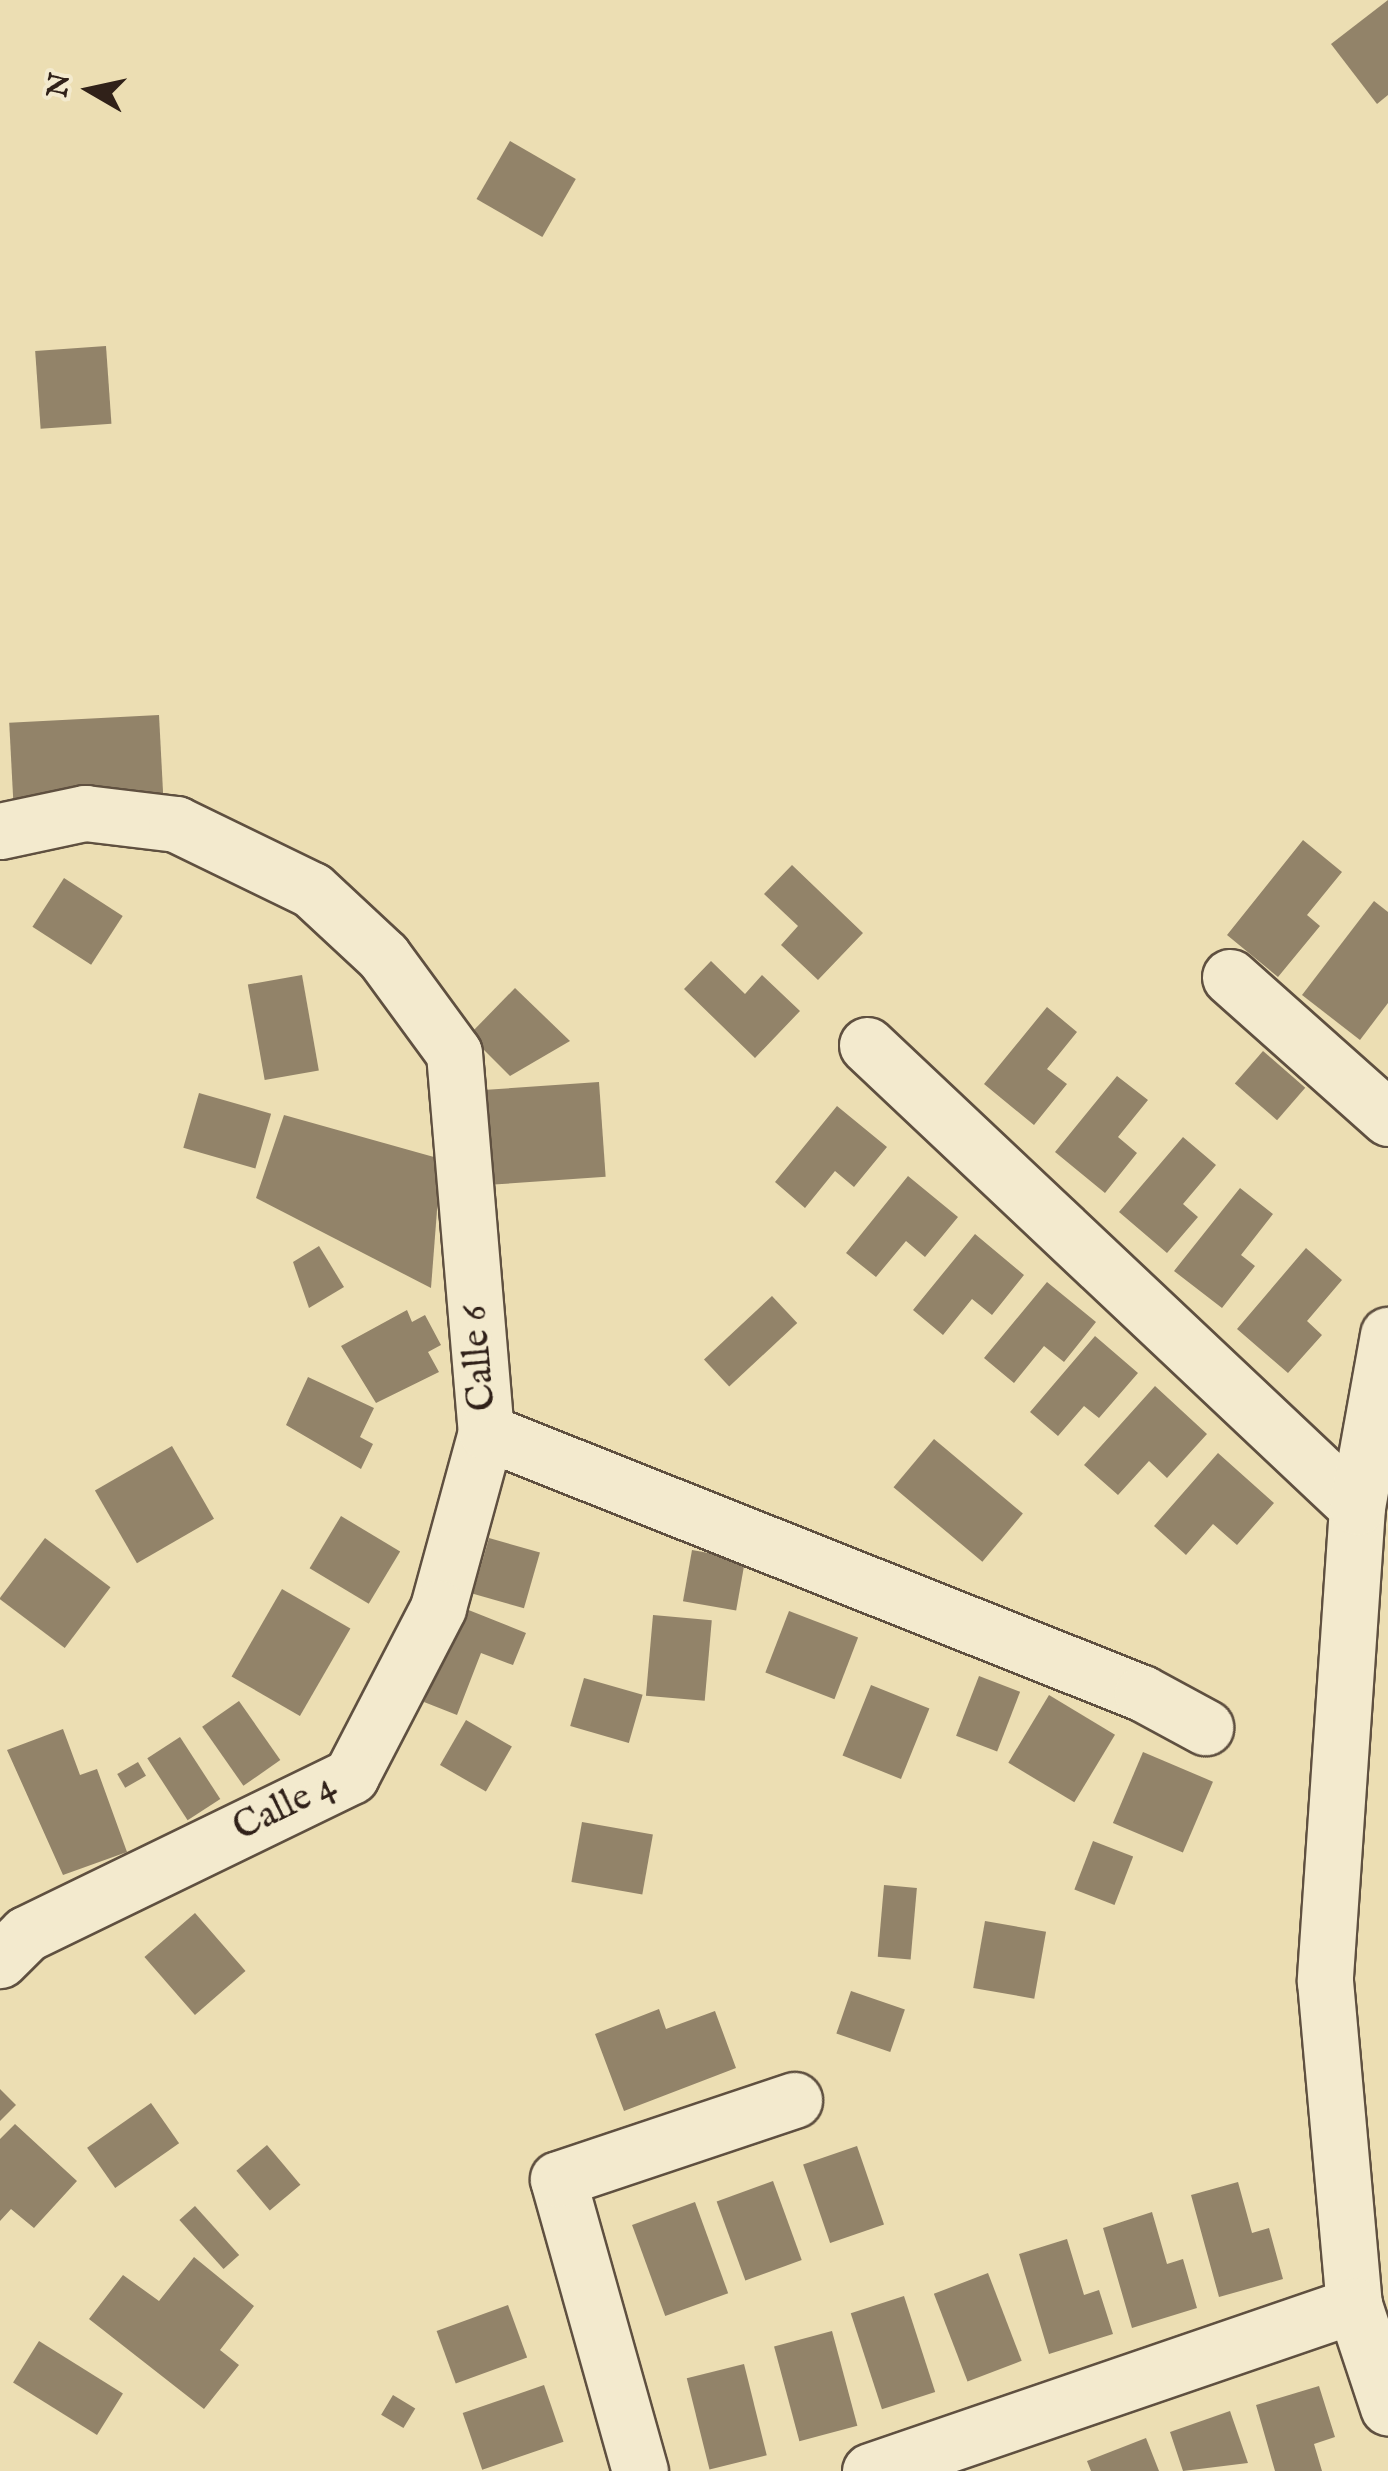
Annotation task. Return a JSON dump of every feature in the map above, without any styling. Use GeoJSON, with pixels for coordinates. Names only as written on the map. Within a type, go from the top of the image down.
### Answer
{"type":"FeatureCollection","features":[{"type":"Feature","properties":{"kind":"street","name":"Calle 6"},"geometry":{"type":"LineString","coordinates":[[0,831],[85,813],[176,824],[312,890],[382,956],[454,1053],[486,1432],[1142,1693],[1205,1727]]}},
{"type":"Feature","properties":{"kind":"street"},"geometry":{"type":"LineString","coordinates":[[1230,977],[1388,1118]]}},
{"type":"Feature","properties":{"kind":"street"},"geometry":{"type":"LineString","coordinates":[[867,1045],[1357,1508]]}},
{"type":"Feature","properties":{"kind":"street"},"geometry":{"type":"LineString","coordinates":[[1388,1334],[1357,1508],[1326,1982],[1354,2305],[1388,2407]]}},
{"type":"Feature","properties":{"kind":"street","name":"Calle 4"},"geometry":{"type":"LineString","coordinates":[[0,1960],[26,1934],[350,1776],[438,1608],[486,1432]]}},
{"type":"Feature","properties":{"kind":"street"},"geometry":{"type":"LineString","coordinates":[[640,2471],[558,2179],[794,2100]]}},
{"type":"Feature","properties":{"kind":"street"},"geometry":{"type":"LineString","coordinates":[[870,2471],[1354,2305]]}},
{"type":"Feature","properties":{"kind":"building"},"geometry":{"type":"Polygon","coordinates":[[[1388,0],[1388,95],[1377,104],[1331,44],[1388,0]]]}},
{"type":"Feature","properties":{"kind":"building"},"geometry":{"type":"Polygon","coordinates":[[[510,141],[576,179],[542,237],[476,199],[510,141]]]}},
{"type":"Feature","properties":{"kind":"building"},"geometry":{"type":"Polygon","coordinates":[[[106,346],[111,424],[41,429],[35,351],[106,346]]]}},
{"type":"Feature","properties":{"kind":"building"},"geometry":{"type":"Polygon","coordinates":[[[159,715],[164,802],[14,810],[9,723],[159,715]]]}},
{"type":"Feature","properties":{"kind":"building"},"geometry":{"type":"Polygon","coordinates":[[[1303,840],[1342,872],[1307,915],[1320,926],[1278,977],[1227,935],[1303,840]]]}},
{"type":"Feature","properties":{"kind":"building"},"geometry":{"type":"Polygon","coordinates":[[[792,865],[863,933],[818,980],[781,945],[798,926],[764,894],[792,865]]]}},
{"type":"Feature","properties":{"kind":"building"},"geometry":{"type":"Polygon","coordinates":[[[64,878],[123,916],[91,965],[32,927],[64,878]]]}},
{"type":"Feature","properties":{"kind":"building"},"geometry":{"type":"Polygon","coordinates":[[[1374,901],[1388,912],[1388,1003],[1360,1040],[1302,995],[1374,901]]]}},
{"type":"Feature","properties":{"kind":"building"},"geometry":{"type":"Polygon","coordinates":[[[711,961],[745,994],[762,975],[800,1011],[755,1058],[684,989],[711,961]]]}},
{"type":"Feature","properties":{"kind":"building"},"geometry":{"type":"Polygon","coordinates":[[[302,975],[319,1071],[265,1080],[248,985],[302,975]]]}},
{"type":"Feature","properties":{"kind":"building"},"geometry":{"type":"Polygon","coordinates":[[[515,988],[570,1041],[510,1076],[469,1035],[515,988]]]}},
{"type":"Feature","properties":{"kind":"building"},"geometry":{"type":"Polygon","coordinates":[[[1047,1007],[1077,1032],[1047,1069],[1067,1084],[1034,1125],[984,1084],[1047,1007]]]}},
{"type":"Feature","properties":{"kind":"building"},"geometry":{"type":"Polygon","coordinates":[[[1263,1051],[1305,1088],[1277,1120],[1235,1083],[1263,1051]]]}},
{"type":"Feature","properties":{"kind":"building"},"geometry":{"type":"Polygon","coordinates":[[[1117,1076],[1148,1100],[1118,1137],[1137,1153],[1105,1193],[1055,1152],[1117,1076]]]}},
{"type":"Feature","properties":{"kind":"building"},"geometry":{"type":"Polygon","coordinates":[[[599,1082],[606,1177],[490,1185],[483,1090],[599,1082]]]}},
{"type":"Feature","properties":{"kind":"building"},"geometry":{"type":"Polygon","coordinates":[[[199,1093],[271,1114],[255,1168],[183,1148],[199,1093]]]}},
{"type":"Feature","properties":{"kind":"building"},"geometry":{"type":"Polygon","coordinates":[[[837,1106],[887,1147],[854,1187],[835,1171],[805,1208],[775,1182],[837,1106]]]}},
{"type":"Feature","properties":{"kind":"building"},"geometry":{"type":"Polygon","coordinates":[[[284,1115],[441,1159],[431,1288],[256,1198],[284,1115]]]}},
{"type":"Feature","properties":{"kind":"building"},"geometry":{"type":"Polygon","coordinates":[[[1183,1137],[1216,1165],[1183,1204],[1198,1217],[1167,1253],[1119,1212],[1183,1137]]]}},
{"type":"Feature","properties":{"kind":"building"},"geometry":{"type":"Polygon","coordinates":[[[908,1176],[958,1217],[925,1257],[906,1241],[876,1277],[846,1253],[908,1176]]]}},
{"type":"Feature","properties":{"kind":"building"},"geometry":{"type":"Polygon","coordinates":[[[1240,1188],[1273,1214],[1241,1255],[1255,1266],[1222,1308],[1174,1271],[1240,1188]]]}},
{"type":"Feature","properties":{"kind":"building"},"geometry":{"type":"Polygon","coordinates":[[[975,1234],[1024,1275],[992,1315],[972,1299],[943,1335],[913,1310],[975,1234]]]}},
{"type":"Feature","properties":{"kind":"building"},"geometry":{"type":"Polygon","coordinates":[[[319,1246],[344,1287],[309,1308],[293,1262],[319,1246]]]}},
{"type":"Feature","properties":{"kind":"building"},"geometry":{"type":"Polygon","coordinates":[[[1306,1248],[1342,1280],[1307,1321],[1322,1335],[1288,1373],[1237,1329],[1306,1248]]]}},
{"type":"Feature","properties":{"kind":"building"},"geometry":{"type":"Polygon","coordinates":[[[1047,1282],[1096,1322],[1064,1362],[1044,1346],[1014,1383],[984,1358],[1047,1282]]]}},
{"type":"Feature","properties":{"kind":"building"},"geometry":{"type":"Polygon","coordinates":[[[772,1296],[797,1323],[729,1386],[704,1359],[772,1296]]]}},
{"type":"Feature","properties":{"kind":"building"},"geometry":{"type":"Polygon","coordinates":[[[407,1310],[412,1322],[425,1315],[441,1345],[428,1352],[439,1372],[376,1403],[341,1346],[407,1310]]]}},
{"type":"Feature","properties":{"kind":"building"},"geometry":{"type":"Polygon","coordinates":[[[1095,1336],[1138,1373],[1099,1418],[1084,1406],[1058,1436],[1030,1412],[1095,1336]]]}},
{"type":"Feature","properties":{"kind":"building"},"geometry":{"type":"Polygon","coordinates":[[[308,1377],[374,1408],[360,1437],[373,1444],[361,1469],[286,1425],[308,1377]]]}},
{"type":"Feature","properties":{"kind":"building"},"geometry":{"type":"Polygon","coordinates":[[[1155,1386],[1207,1434],[1167,1478],[1149,1461],[1118,1495],[1084,1465],[1155,1386]]]}},
{"type":"Feature","properties":{"kind":"building"},"geometry":{"type":"Polygon","coordinates":[[[934,1439],[1023,1514],[982,1562],[894,1487],[934,1439]]]}},
{"type":"Feature","properties":{"kind":"building"},"geometry":{"type":"Polygon","coordinates":[[[172,1446],[214,1519],[137,1563],[95,1490],[172,1446]]]}},
{"type":"Feature","properties":{"kind":"building"},"geometry":{"type":"Polygon","coordinates":[[[1218,1453],[1274,1503],[1237,1545],[1213,1524],[1186,1555],[1154,1526],[1218,1453]]]}},
{"type":"Feature","properties":{"kind":"building"},"geometry":{"type":"Polygon","coordinates":[[[341,1516],[400,1552],[369,1604],[310,1568],[341,1516]]]}},
{"type":"Feature","properties":{"kind":"building"},"geometry":{"type":"Polygon","coordinates":[[[45,1538],[110,1587],[65,1648],[0,1599],[45,1538]]]}},
{"type":"Feature","properties":{"kind":"building"},"geometry":{"type":"Polygon","coordinates":[[[489,1538],[540,1553],[524,1608],[473,1594],[489,1538]]]}},
{"type":"Feature","properties":{"kind":"building"},"geometry":{"type":"Polygon","coordinates":[[[692,1550],[745,1559],[736,1611],[683,1601],[692,1550]]]}},
{"type":"Feature","properties":{"kind":"building"},"geometry":{"type":"Polygon","coordinates":[[[282,1589],[350,1628],[300,1716],[232,1676],[282,1589]]]}},
{"type":"Feature","properties":{"kind":"building"},"geometry":{"type":"Polygon","coordinates":[[[461,1607],[526,1633],[513,1665],[481,1653],[457,1715],[424,1702],[461,1607]]]}},
{"type":"Feature","properties":{"kind":"building"},"geometry":{"type":"Polygon","coordinates":[[[789,1611],[858,1638],[834,1699],[765,1673],[789,1611]]]}},
{"type":"Feature","properties":{"kind":"building"},"geometry":{"type":"Polygon","coordinates":[[[653,1615],[712,1620],[705,1701],[646,1696],[653,1615]]]}},
{"type":"Feature","properties":{"kind":"building"},"geometry":{"type":"Polygon","coordinates":[[[979,1676],[1020,1692],[997,1752],[956,1736],[979,1676]]]}},
{"type":"Feature","properties":{"kind":"building"},"geometry":{"type":"Polygon","coordinates":[[[584,1678],[643,1695],[629,1743],[570,1726],[584,1678]]]}},
{"type":"Feature","properties":{"kind":"building"},"geometry":{"type":"Polygon","coordinates":[[[871,1685],[929,1709],[901,1779],[843,1755],[871,1685]]]}},
{"type":"Feature","properties":{"kind":"building"},"geometry":{"type":"Polygon","coordinates":[[[1049,1695],[1115,1735],[1074,1802],[1008,1763],[1049,1695]]]}},
{"type":"Feature","properties":{"kind":"building"},"geometry":{"type":"Polygon","coordinates":[[[239,1701],[280,1760],[243,1786],[202,1727],[239,1701]]]}},
{"type":"Feature","properties":{"kind":"building"},"geometry":{"type":"Polygon","coordinates":[[[466,1720],[512,1746],[486,1792],[440,1765],[466,1720]]]}},
{"type":"Feature","properties":{"kind":"building"},"geometry":{"type":"Polygon","coordinates":[[[63,1729],[80,1775],[97,1769],[127,1852],[63,1875],[7,1750],[63,1729]]]}},
{"type":"Feature","properties":{"kind":"building"},"geometry":{"type":"Polygon","coordinates":[[[180,1737],[220,1799],[188,1820],[147,1758],[180,1737]]]}},
{"type":"Feature","properties":{"kind":"building"},"geometry":{"type":"Polygon","coordinates":[[[1143,1752],[1213,1782],[1183,1853],[1113,1823],[1143,1752]]]}},
{"type":"Feature","properties":{"kind":"building"},"geometry":{"type":"Polygon","coordinates":[[[138,1762],[146,1776],[125,1788],[117,1774],[138,1762]]]}},
{"type":"Feature","properties":{"kind":"building"},"geometry":{"type":"Polygon","coordinates":[[[582,1822],[653,1835],[642,1895],[571,1882],[582,1822]]]}},
{"type":"Feature","properties":{"kind":"building"},"geometry":{"type":"Polygon","coordinates":[[[1093,1841],[1133,1856],[1115,1905],[1074,1890],[1093,1841]]]}},
{"type":"Feature","properties":{"kind":"building"},"geometry":{"type":"Polygon","coordinates":[[[884,1885],[917,1888],[911,1960],[878,1957],[884,1885]]]}},
{"type":"Feature","properties":{"kind":"building"},"geometry":{"type":"Polygon","coordinates":[[[195,1913],[246,1971],[195,2015],[144,1957],[195,1913]]]}},
{"type":"Feature","properties":{"kind":"building"},"geometry":{"type":"Polygon","coordinates":[[[985,1921],[1046,1932],[1034,1999],[973,1988],[985,1921]]]}},
{"type":"Feature","properties":{"kind":"building"},"geometry":{"type":"Polygon","coordinates":[[[851,1991],[905,2010],[890,2052],[836,2034],[851,1991]]]}},
{"type":"Feature","properties":{"kind":"building"},"geometry":{"type":"Polygon","coordinates":[[[659,2009],[666,2029],[715,2011],[736,2068],[624,2111],[595,2034],[659,2009]]]}},
{"type":"Feature","properties":{"kind":"building"},"geometry":{"type":"Polygon","coordinates":[[[0,2089],[16,2105],[0,2121],[0,2089]]]}},
{"type":"Feature","properties":{"kind":"building"},"geometry":{"type":"Polygon","coordinates":[[[151,2103],[179,2143],[115,2188],[87,2148],[151,2103]]]}},
{"type":"Feature","properties":{"kind":"building"},"geometry":{"type":"Polygon","coordinates":[[[15,2124],[77,2181],[34,2228],[11,2209],[0,2221],[0,2139],[15,2124]]]}},
{"type":"Feature","properties":{"kind":"building"},"geometry":{"type":"Polygon","coordinates":[[[267,2145],[300,2185],[270,2211],[236,2171],[267,2145]]]}},
{"type":"Feature","properties":{"kind":"building"},"geometry":{"type":"Polygon","coordinates":[[[857,2146],[884,2224],[830,2243],[803,2165],[857,2146]]]}},
{"type":"Feature","properties":{"kind":"building"},"geometry":{"type":"Polygon","coordinates":[[[773,2181],[802,2260],[745,2280],[717,2202],[773,2181]]]}},
{"type":"Feature","properties":{"kind":"building"},"geometry":{"type":"Polygon","coordinates":[[[1238,2182],[1252,2233],[1269,2228],[1283,2279],[1219,2297],[1191,2195],[1238,2182]]]}},
{"type":"Feature","properties":{"kind":"building"},"geometry":{"type":"Polygon","coordinates":[[[695,2202],[728,2293],[665,2316],[632,2225],[695,2202]]]}},
{"type":"Feature","properties":{"kind":"building"},"geometry":{"type":"Polygon","coordinates":[[[195,2206],[239,2255],[224,2269],[179,2220],[195,2206]]]}},
{"type":"Feature","properties":{"kind":"building"},"geometry":{"type":"Polygon","coordinates":[[[1152,2212],[1167,2264],[1183,2259],[1197,2308],[1132,2328],[1103,2228],[1152,2212]]]}},
{"type":"Feature","properties":{"kind":"building"},"geometry":{"type":"Polygon","coordinates":[[[1067,2239],[1084,2295],[1099,2290],[1113,2334],[1049,2354],[1019,2254],[1067,2239]]]}},
{"type":"Feature","properties":{"kind":"building"},"geometry":{"type":"Polygon","coordinates":[[[194,2257],[254,2306],[220,2350],[239,2365],[204,2409],[89,2319],[123,2275],[159,2301],[194,2257]]]}},
{"type":"Feature","properties":{"kind":"building"},"geometry":{"type":"Polygon","coordinates":[[[988,2273],[1022,2361],[968,2382],[934,2294],[988,2273]]]}},
{"type":"Feature","properties":{"kind":"building"},"geometry":{"type":"Polygon","coordinates":[[[904,2296],[935,2392],[882,2409],[851,2313],[904,2296]]]}},
{"type":"Feature","properties":{"kind":"building"},"geometry":{"type":"Polygon","coordinates":[[[508,2305],[527,2358],[456,2384],[437,2331],[508,2305]]]}},
{"type":"Feature","properties":{"kind":"building"},"geometry":{"type":"Polygon","coordinates":[[[832,2331],[857,2426],[799,2441],[774,2347],[832,2331]]]}},
{"type":"Feature","properties":{"kind":"building"},"geometry":{"type":"Polygon","coordinates":[[[39,2341],[123,2393],[97,2435],[13,2383],[39,2341]]]}},
{"type":"Feature","properties":{"kind":"building"},"geometry":{"type":"Polygon","coordinates":[[[744,2364],[767,2455],[709,2469],[687,2378],[744,2364]]]}},
{"type":"Feature","properties":{"kind":"building"},"geometry":{"type":"Polygon","coordinates":[[[544,2385],[564,2442],[482,2470],[463,2413],[544,2385]]]}},
{"type":"Feature","properties":{"kind":"building"},"geometry":{"type":"Polygon","coordinates":[[[1319,2386],[1335,2437],[1314,2444],[1322,2471],[1275,2471],[1256,2405],[1319,2386]]]}},
{"type":"Feature","properties":{"kind":"building"},"geometry":{"type":"Polygon","coordinates":[[[393,2395],[415,2408],[403,2428],[381,2415],[393,2395]]]}},
{"type":"Feature","properties":{"kind":"building"},"geometry":{"type":"Polygon","coordinates":[[[1230,2411],[1248,2463],[1183,2471],[1170,2432],[1230,2411]]]}},
{"type":"Feature","properties":{"kind":"building"},"geometry":{"type":"Polygon","coordinates":[[[1146,2438],[1159,2471],[1091,2471],[1087,2461],[1146,2438]]]}}]}
